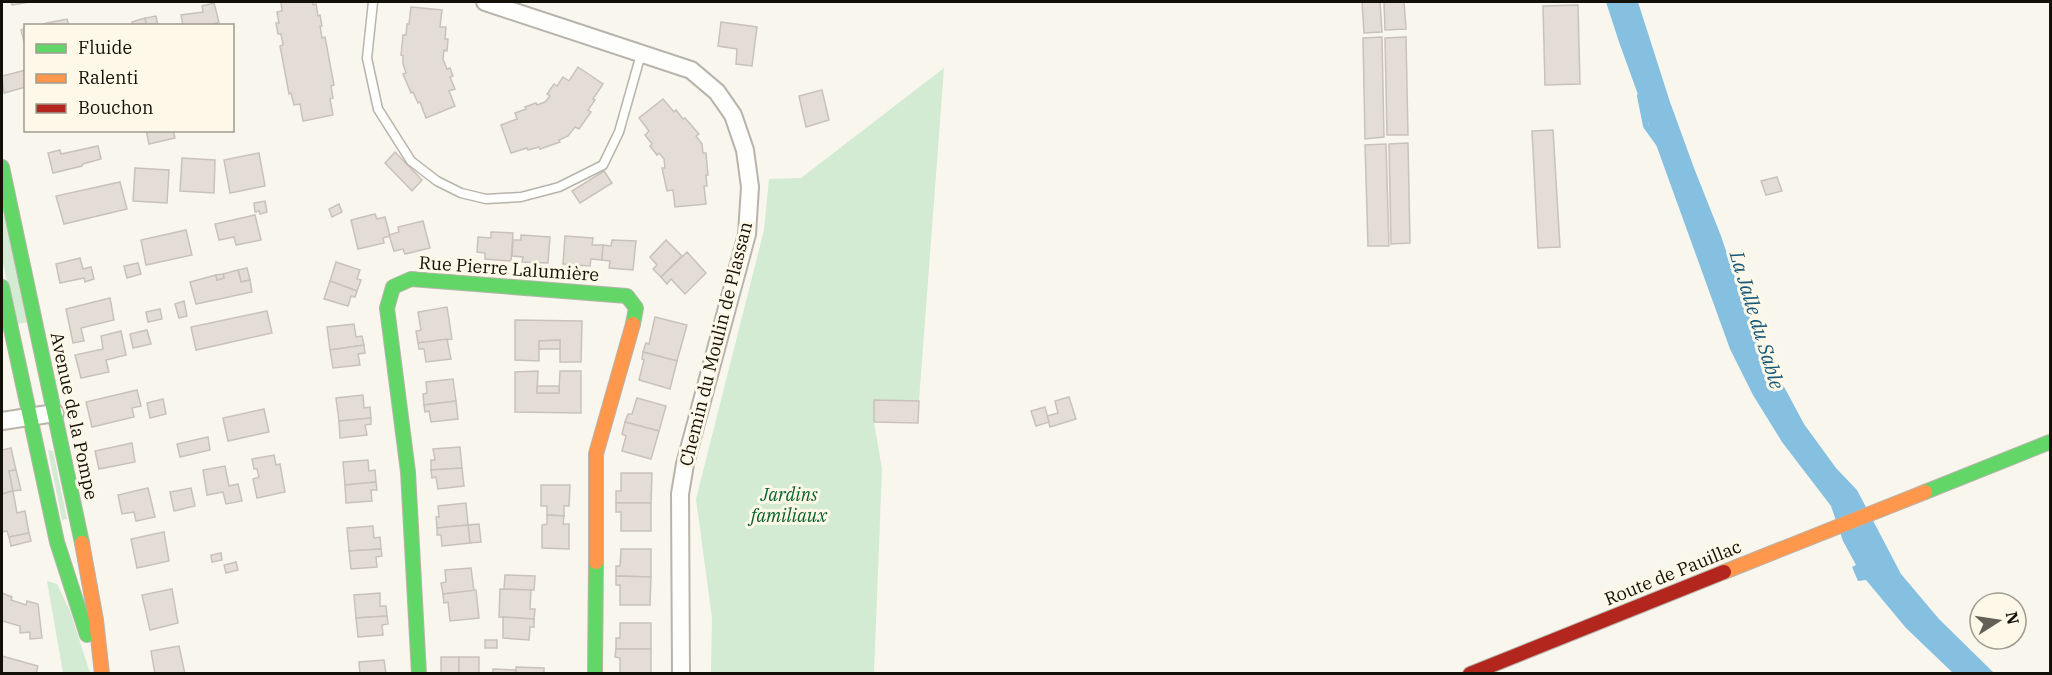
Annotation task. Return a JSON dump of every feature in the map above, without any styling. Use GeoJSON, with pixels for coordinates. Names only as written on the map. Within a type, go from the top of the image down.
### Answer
{"type":"FeatureCollection","features":[{"type":"Feature","properties":{"kind":"street","name":"Chemin du Moulin de Plassan"},"geometry":{"type":"LineString","coordinates":[[486,2],[691,70],[717,92],[733,115],[745,150],[750,187],[747,234],[682,479],[680,502],[681,674]]}},
{"type":"Feature","properties":{"kind":"street","name":"Avenue de la Pompe"},"geometry":{"type":"LineString","coordinates":[[2,167],[84,550],[96,620],[100,674]]}},
{"type":"Feature","properties":{"kind":"street","name":"Rue Pierre Lalumière"},"geometry":{"type":"LineString","coordinates":[[419,674],[408,472],[387,308],[393,286],[411,279],[627,296],[636,308],[596,454],[595,674]]}},
{"type":"Feature","properties":{"kind":"street","name":"Avenue de la Pompe"},"geometry":{"type":"LineString","coordinates":[[2,287],[57,542],[100,674]]}},
{"type":"Feature","properties":{"kind":"street"},"geometry":{"type":"LineString","coordinates":[[2,421],[55,413]]}},
{"type":"Feature","properties":{"kind":"street","name":"Route de Pauillac"},"geometry":{"type":"LineString","coordinates":[[1470,674],[2050,442]]}},
{"type":"Feature","properties":{"kind":"lane"},"geometry":{"type":"LineString","coordinates":[[373,2],[367,58],[378,109],[411,161],[437,181],[460,193],[486,199],[522,197],[559,187],[603,165],[619,132],[641,54]]}},
{"type":"Feature","properties":{"kind":"green space","name":"Jardins familiaux"},"geometry":{"type":"Polygon","coordinates":[[[944,68],[919,401],[874,400],[874,422],[882,469],[874,673],[711,673],[712,618],[696,499],[764,230],[769,179],[801,178],[944,68]]]}},
{"type":"Feature","properties":{"kind":"green space"},"geometry":{"type":"Polygon","coordinates":[[[2,192],[29,322],[16,324],[2,258],[2,192]]]}},
{"type":"Feature","properties":{"kind":"green space"},"geometry":{"type":"Polygon","coordinates":[[[48,450],[53,451],[67,519],[62,520],[48,450]]]}},
{"type":"Feature","properties":{"kind":"green space"},"geometry":{"type":"Polygon","coordinates":[[[47,581],[57,584],[70,611],[90,673],[63,673],[47,581]]]}},
{"type":"Feature","properties":{"kind":"water"},"geometry":{"type":"Polygon","coordinates":[[[1606,2],[1638,2],[1694,168],[1721,236],[1745,307],[1766,353],[1804,424],[1836,468],[1857,490],[1901,574],[1939,619],[1968,647],[1968,651],[1972,651],[1994,673],[1953,673],[1906,628],[1866,580],[1858,581],[1852,567],[1856,565],[1843,541],[1831,506],[1782,442],[1753,395],[1730,349],[1606,2]]]}},
{"type":"Feature","properties":{"kind":"building"},"geometry":{"type":"Polygon","coordinates":[[[11,2],[30,2],[12,5],[11,2]]]}},
{"type":"Feature","properties":{"kind":"building"},"geometry":{"type":"Polygon","coordinates":[[[281,2],[316,4],[334,85],[331,86],[333,98],[330,99],[333,115],[303,121],[300,104],[294,105],[291,93],[289,94],[280,46],[283,45],[281,34],[278,34],[276,23],[279,23],[277,12],[282,11],[281,2]]]}},
{"type":"Feature","properties":{"kind":"building"},"geometry":{"type":"Polygon","coordinates":[[[1362,2],[1380,2],[1382,32],[1364,33],[1362,2]]]}},
{"type":"Feature","properties":{"kind":"building"},"geometry":{"type":"Polygon","coordinates":[[[1384,2],[1404,2],[1406,29],[1385,30],[1384,2]]]}},
{"type":"Feature","properties":{"kind":"building"},"geometry":{"type":"Polygon","coordinates":[[[214,3],[219,22],[183,24],[181,15],[203,12],[202,6],[214,3]]]}},
{"type":"Feature","properties":{"kind":"building"},"geometry":{"type":"Polygon","coordinates":[[[1578,5],[1580,84],[1545,85],[1543,6],[1578,5]]]}},
{"type":"Feature","properties":{"kind":"building"},"geometry":{"type":"Polygon","coordinates":[[[411,7],[442,10],[440,27],[446,27],[445,39],[448,39],[447,51],[444,50],[443,59],[447,69],[450,68],[453,76],[450,77],[455,89],[449,91],[455,106],[426,118],[420,102],[418,103],[413,92],[411,93],[403,74],[406,73],[401,55],[403,35],[406,35],[411,7]]]}},
{"type":"Feature","properties":{"kind":"building"},"geometry":{"type":"Polygon","coordinates":[[[156,16],[158,24],[146,24],[145,18],[156,16]]]}},
{"type":"Feature","properties":{"kind":"building"},"geometry":{"type":"Polygon","coordinates":[[[145,18],[146,24],[132,24],[132,22],[145,18]]]}},
{"type":"Feature","properties":{"kind":"building"},"geometry":{"type":"Polygon","coordinates":[[[67,19],[68,24],[44,24],[67,19]]]}},
{"type":"Feature","properties":{"kind":"building"},"geometry":{"type":"Polygon","coordinates":[[[721,22],[757,27],[752,66],[736,64],[737,49],[718,46],[721,22]]]}},
{"type":"Feature","properties":{"kind":"building"},"geometry":{"type":"Polygon","coordinates":[[[1382,37],[1384,137],[1365,139],[1363,38],[1382,37]]]}},
{"type":"Feature","properties":{"kind":"building"},"geometry":{"type":"Polygon","coordinates":[[[1406,37],[1408,135],[1387,135],[1385,38],[1406,37]]]}},
{"type":"Feature","properties":{"kind":"building"},"geometry":{"type":"Polygon","coordinates":[[[578,67],[603,84],[588,110],[591,112],[579,129],[575,127],[568,136],[559,140],[560,142],[540,149],[539,147],[528,150],[527,148],[511,153],[501,125],[517,119],[515,113],[526,109],[525,107],[545,102],[554,84],[557,86],[563,77],[569,81],[578,67]]]}},
{"type":"Feature","properties":{"kind":"building"},"geometry":{"type":"Polygon","coordinates":[[[24,70],[24,88],[4,93],[2,76],[24,70]]]}},
{"type":"Feature","properties":{"kind":"building"},"geometry":{"type":"Polygon","coordinates":[[[822,90],[829,120],[806,127],[799,96],[822,90]]]}},
{"type":"Feature","properties":{"kind":"building"},"geometry":{"type":"Polygon","coordinates":[[[663,99],[699,134],[696,136],[702,144],[703,153],[706,153],[708,175],[706,175],[707,186],[704,186],[706,204],[675,207],[673,190],[667,191],[662,168],[665,168],[664,159],[659,153],[657,155],[650,146],[652,144],[645,135],[649,131],[639,118],[663,99]]]}},
{"type":"Feature","properties":{"kind":"building"},"geometry":{"type":"Polygon","coordinates":[[[1553,130],[1560,247],[1538,248],[1532,131],[1553,130]]]}},
{"type":"Feature","properties":{"kind":"building"},"geometry":{"type":"Polygon","coordinates":[[[146,132],[174,132],[175,138],[149,144],[146,132]]]}},
{"type":"Feature","properties":{"kind":"building"},"geometry":{"type":"Polygon","coordinates":[[[1408,143],[1410,243],[1391,244],[1389,144],[1408,143]]]}},
{"type":"Feature","properties":{"kind":"building"},"geometry":{"type":"Polygon","coordinates":[[[1386,144],[1389,246],[1368,246],[1365,145],[1386,144]]]}},
{"type":"Feature","properties":{"kind":"building"},"geometry":{"type":"Polygon","coordinates":[[[98,146],[101,159],[53,173],[48,153],[60,150],[61,154],[98,146]]]}},
{"type":"Feature","properties":{"kind":"building"},"geometry":{"type":"Polygon","coordinates":[[[395,152],[422,180],[412,191],[385,163],[395,152]]]}},
{"type":"Feature","properties":{"kind":"building"},"geometry":{"type":"Polygon","coordinates":[[[259,153],[265,186],[230,193],[224,160],[259,153]]]}},
{"type":"Feature","properties":{"kind":"building"},"geometry":{"type":"Polygon","coordinates":[[[182,158],[215,160],[214,193],[180,191],[182,158]]]}},
{"type":"Feature","properties":{"kind":"building"},"geometry":{"type":"Polygon","coordinates":[[[135,168],[169,170],[167,203],[133,201],[135,168]]]}},
{"type":"Feature","properties":{"kind":"building"},"geometry":{"type":"Polygon","coordinates":[[[604,171],[612,183],[580,203],[572,191],[604,171]]]}},
{"type":"Feature","properties":{"kind":"building"},"geometry":{"type":"Polygon","coordinates":[[[1777,177],[1782,191],[1766,195],[1761,181],[1777,177]]]}},
{"type":"Feature","properties":{"kind":"building"},"geometry":{"type":"Polygon","coordinates":[[[120,182],[127,209],[64,224],[56,196],[120,182]]]}},
{"type":"Feature","properties":{"kind":"building"},"geometry":{"type":"Polygon","coordinates":[[[265,201],[267,212],[260,214],[259,211],[255,212],[254,203],[265,201]]]}},
{"type":"Feature","properties":{"kind":"building"},"geometry":{"type":"Polygon","coordinates":[[[339,204],[342,212],[332,217],[329,209],[339,204]]]}},
{"type":"Feature","properties":{"kind":"building"},"geometry":{"type":"Polygon","coordinates":[[[375,214],[377,219],[385,217],[390,236],[383,238],[384,243],[358,249],[351,220],[375,214]]]}},
{"type":"Feature","properties":{"kind":"building"},"geometry":{"type":"Polygon","coordinates":[[[255,215],[261,240],[236,245],[234,237],[219,240],[215,224],[255,215]]]}},
{"type":"Feature","properties":{"kind":"building"},"geometry":{"type":"Polygon","coordinates":[[[423,221],[430,248],[405,254],[403,249],[394,251],[389,235],[399,232],[398,227],[423,221]]]}},
{"type":"Feature","properties":{"kind":"building"},"geometry":{"type":"Polygon","coordinates":[[[186,230],[192,255],[146,265],[141,240],[186,230]]]}},
{"type":"Feature","properties":{"kind":"building"},"geometry":{"type":"Polygon","coordinates":[[[491,232],[513,233],[511,261],[485,259],[485,253],[477,252],[478,237],[491,238],[491,232]]]}},
{"type":"Feature","properties":{"kind":"building"},"geometry":{"type":"Polygon","coordinates":[[[521,235],[550,237],[548,263],[522,262],[523,257],[512,256],[513,240],[521,240],[521,235]]]}},
{"type":"Feature","properties":{"kind":"building"},"geometry":{"type":"Polygon","coordinates":[[[565,236],[593,238],[592,245],[603,245],[602,260],[591,259],[590,266],[563,264],[565,236]]]}},
{"type":"Feature","properties":{"kind":"building"},"geometry":{"type":"Polygon","coordinates":[[[612,240],[636,241],[633,270],[609,268],[610,261],[602,260],[603,245],[611,246],[612,240]]]}},
{"type":"Feature","properties":{"kind":"building"},"geometry":{"type":"Polygon","coordinates":[[[666,240],[682,256],[661,277],[653,269],[657,265],[650,257],[666,240]]]}},
{"type":"Feature","properties":{"kind":"building"},"geometry":{"type":"Polygon","coordinates":[[[687,252],[706,273],[685,294],[671,279],[667,284],[661,277],[687,252]]]}},
{"type":"Feature","properties":{"kind":"building"},"geometry":{"type":"Polygon","coordinates":[[[80,258],[83,269],[91,267],[94,279],[85,282],[84,278],[60,283],[56,264],[80,258]]]}},
{"type":"Feature","properties":{"kind":"building"},"geometry":{"type":"Polygon","coordinates":[[[336,262],[360,270],[357,279],[361,280],[357,291],[330,281],[336,262]]]}},
{"type":"Feature","properties":{"kind":"building"},"geometry":{"type":"Polygon","coordinates":[[[138,263],[141,274],[127,278],[124,266],[138,263]]]}},
{"type":"Feature","properties":{"kind":"building"},"geometry":{"type":"Polygon","coordinates":[[[247,268],[250,280],[241,282],[238,270],[247,268]]]}},
{"type":"Feature","properties":{"kind":"building"},"geometry":{"type":"Polygon","coordinates":[[[238,270],[241,282],[250,280],[252,292],[196,304],[190,282],[216,275],[217,280],[224,278],[223,274],[238,270]]]}},
{"type":"Feature","properties":{"kind":"building"},"geometry":{"type":"Polygon","coordinates":[[[223,274],[224,278],[217,280],[216,275],[223,274]]]}},
{"type":"Feature","properties":{"kind":"building"},"geometry":{"type":"Polygon","coordinates":[[[330,281],[357,291],[355,297],[351,296],[348,306],[324,299],[330,281]]]}},
{"type":"Feature","properties":{"kind":"building"},"geometry":{"type":"Polygon","coordinates":[[[110,298],[114,320],[81,328],[84,341],[73,343],[66,309],[110,298]]]}},
{"type":"Feature","properties":{"kind":"building"},"geometry":{"type":"Polygon","coordinates":[[[184,301],[187,316],[179,318],[175,304],[184,301]]]}},
{"type":"Feature","properties":{"kind":"building"},"geometry":{"type":"Polygon","coordinates":[[[447,307],[452,339],[418,343],[416,331],[421,330],[418,312],[447,307]]]}},
{"type":"Feature","properties":{"kind":"building"},"geometry":{"type":"Polygon","coordinates":[[[160,309],[162,319],[148,322],[146,312],[160,309]]]}},
{"type":"Feature","properties":{"kind":"building"},"geometry":{"type":"Polygon","coordinates":[[[267,311],[272,333],[196,350],[191,327],[267,311]]]}},
{"type":"Feature","properties":{"kind":"building"},"geometry":{"type":"Polygon","coordinates":[[[655,317],[687,325],[677,361],[643,352],[646,343],[649,344],[655,317]]]}},
{"type":"Feature","properties":{"kind":"building"},"geometry":{"type":"Polygon","coordinates":[[[515,320],[582,321],[581,362],[560,362],[560,340],[539,341],[539,361],[515,360],[515,320]]]}},
{"type":"Feature","properties":{"kind":"building"},"geometry":{"type":"Polygon","coordinates":[[[354,324],[356,337],[362,336],[364,345],[330,350],[327,327],[354,324]]]}},
{"type":"Feature","properties":{"kind":"building"},"geometry":{"type":"Polygon","coordinates":[[[147,330],[151,344],[133,348],[130,334],[147,330]]]}},
{"type":"Feature","properties":{"kind":"building"},"geometry":{"type":"Polygon","coordinates":[[[121,331],[126,355],[106,360],[109,372],[81,378],[75,355],[103,349],[101,336],[121,331]]]}},
{"type":"Feature","properties":{"kind":"building"},"geometry":{"type":"Polygon","coordinates":[[[447,339],[451,359],[426,362],[424,349],[419,349],[418,343],[447,339]]]}},
{"type":"Feature","properties":{"kind":"building"},"geometry":{"type":"Polygon","coordinates":[[[560,340],[560,349],[539,349],[539,341],[560,340]]]}},
{"type":"Feature","properties":{"kind":"building"},"geometry":{"type":"Polygon","coordinates":[[[364,345],[365,353],[358,354],[360,365],[333,368],[330,350],[364,345]]]}},
{"type":"Feature","properties":{"kind":"building"},"geometry":{"type":"Polygon","coordinates":[[[643,352],[677,361],[670,389],[639,380],[644,360],[642,359],[643,352]]]}},
{"type":"Feature","properties":{"kind":"building"},"geometry":{"type":"Polygon","coordinates":[[[538,371],[537,393],[559,393],[560,371],[581,371],[581,413],[515,412],[515,372],[538,371]]]}},
{"type":"Feature","properties":{"kind":"building"},"geometry":{"type":"Polygon","coordinates":[[[453,379],[456,401],[424,405],[423,394],[427,393],[426,382],[453,379]]]}},
{"type":"Feature","properties":{"kind":"building"},"geometry":{"type":"Polygon","coordinates":[[[537,386],[559,386],[559,393],[537,393],[537,386]]]}},
{"type":"Feature","properties":{"kind":"building"},"geometry":{"type":"Polygon","coordinates":[[[137,390],[141,406],[132,408],[134,417],[92,427],[86,402],[137,390]]]}},
{"type":"Feature","properties":{"kind":"building"},"geometry":{"type":"Polygon","coordinates":[[[363,395],[364,408],[370,407],[371,418],[339,421],[336,398],[363,395]]]}},
{"type":"Feature","properties":{"kind":"building"},"geometry":{"type":"Polygon","coordinates":[[[1069,397],[1076,419],[1050,427],[1047,416],[1058,413],[1055,401],[1069,397]]]}},
{"type":"Feature","properties":{"kind":"building"},"geometry":{"type":"Polygon","coordinates":[[[637,398],[666,406],[659,431],[625,422],[628,414],[632,414],[637,398]]]}},
{"type":"Feature","properties":{"kind":"building"},"geometry":{"type":"Polygon","coordinates":[[[163,399],[166,414],[150,418],[147,403],[163,399]]]}},
{"type":"Feature","properties":{"kind":"building"},"geometry":{"type":"Polygon","coordinates":[[[874,400],[919,401],[918,423],[874,422],[874,400]]]}},
{"type":"Feature","properties":{"kind":"building"},"geometry":{"type":"Polygon","coordinates":[[[456,401],[458,419],[431,422],[429,411],[425,412],[424,405],[456,401]]]}},
{"type":"Feature","properties":{"kind":"building"},"geometry":{"type":"Polygon","coordinates":[[[1045,407],[1049,422],[1036,426],[1031,411],[1045,407]]]}},
{"type":"Feature","properties":{"kind":"building"},"geometry":{"type":"Polygon","coordinates":[[[264,409],[269,432],[228,441],[223,418],[264,409]]]}},
{"type":"Feature","properties":{"kind":"building"},"geometry":{"type":"Polygon","coordinates":[[[371,418],[371,424],[365,425],[367,435],[340,438],[339,421],[371,418]]]}},
{"type":"Feature","properties":{"kind":"building"},"geometry":{"type":"Polygon","coordinates":[[[625,422],[659,431],[651,459],[622,451],[626,436],[622,434],[625,422]]]}},
{"type":"Feature","properties":{"kind":"building"},"geometry":{"type":"Polygon","coordinates":[[[208,437],[210,450],[180,457],[177,444],[208,437]]]}},
{"type":"Feature","properties":{"kind":"building"},"geometry":{"type":"Polygon","coordinates":[[[132,443],[135,462],[99,469],[95,451],[132,443]]]}},
{"type":"Feature","properties":{"kind":"building"},"geometry":{"type":"Polygon","coordinates":[[[460,447],[462,468],[431,470],[431,460],[435,460],[433,449],[460,447]]]}},
{"type":"Feature","properties":{"kind":"building"},"geometry":{"type":"Polygon","coordinates":[[[11,448],[16,470],[9,471],[13,491],[2,494],[2,450],[11,448]]]}},
{"type":"Feature","properties":{"kind":"building"},"geometry":{"type":"Polygon","coordinates":[[[274,455],[276,465],[280,464],[285,492],[257,498],[253,479],[259,477],[252,459],[274,455]]]}},
{"type":"Feature","properties":{"kind":"building"},"geometry":{"type":"Polygon","coordinates":[[[368,460],[369,471],[375,470],[376,482],[345,485],[343,462],[368,460]]]}},
{"type":"Feature","properties":{"kind":"building"},"geometry":{"type":"Polygon","coordinates":[[[225,466],[229,486],[238,484],[242,501],[226,504],[223,492],[207,495],[203,470],[225,466]]]}},
{"type":"Feature","properties":{"kind":"building"},"geometry":{"type":"Polygon","coordinates":[[[462,468],[464,486],[438,489],[436,477],[432,478],[431,470],[462,468]]]}},
{"type":"Feature","properties":{"kind":"building"},"geometry":{"type":"Polygon","coordinates":[[[16,470],[21,490],[13,491],[9,471],[16,470]]]}},
{"type":"Feature","properties":{"kind":"building"},"geometry":{"type":"Polygon","coordinates":[[[621,473],[652,473],[651,503],[616,503],[616,491],[621,491],[621,473]]]}},
{"type":"Feature","properties":{"kind":"building"},"geometry":{"type":"Polygon","coordinates":[[[376,482],[377,490],[371,490],[372,501],[346,503],[345,485],[376,482]]]}},
{"type":"Feature","properties":{"kind":"building"},"geometry":{"type":"Polygon","coordinates":[[[541,485],[570,485],[569,506],[564,506],[564,516],[547,515],[547,506],[541,506],[541,485]]]}},
{"type":"Feature","properties":{"kind":"building"},"geometry":{"type":"Polygon","coordinates":[[[148,488],[155,517],[136,521],[134,512],[122,514],[118,495],[148,488]]]}},
{"type":"Feature","properties":{"kind":"building"},"geometry":{"type":"Polygon","coordinates":[[[191,488],[195,506],[174,511],[170,492],[191,488]]]}},
{"type":"Feature","properties":{"kind":"building"},"geometry":{"type":"Polygon","coordinates":[[[13,491],[17,513],[25,511],[29,533],[9,537],[7,531],[2,532],[2,494],[13,491]]]}},
{"type":"Feature","properties":{"kind":"building"},"geometry":{"type":"Polygon","coordinates":[[[466,503],[468,525],[437,528],[438,506],[466,503]]]}},
{"type":"Feature","properties":{"kind":"building"},"geometry":{"type":"Polygon","coordinates":[[[616,503],[651,503],[651,531],[621,531],[621,512],[616,512],[616,503]]]}},
{"type":"Feature","properties":{"kind":"building"},"geometry":{"type":"Polygon","coordinates":[[[547,515],[564,516],[563,524],[569,524],[569,549],[542,548],[542,525],[547,524],[547,515]]]}},
{"type":"Feature","properties":{"kind":"building"},"geometry":{"type":"Polygon","coordinates":[[[479,524],[481,542],[470,543],[468,525],[479,524]]]}},
{"type":"Feature","properties":{"kind":"building"},"geometry":{"type":"Polygon","coordinates":[[[468,525],[470,543],[442,546],[441,535],[437,535],[437,528],[468,525]]]}},
{"type":"Feature","properties":{"kind":"building"},"geometry":{"type":"Polygon","coordinates":[[[373,526],[374,538],[380,537],[381,549],[349,551],[347,528],[373,526]]]}},
{"type":"Feature","properties":{"kind":"building"},"geometry":{"type":"Polygon","coordinates":[[[164,532],[169,561],[137,568],[131,539],[164,532]]]}},
{"type":"Feature","properties":{"kind":"building"},"geometry":{"type":"Polygon","coordinates":[[[29,533],[31,541],[11,546],[9,537],[29,533]]]}},
{"type":"Feature","properties":{"kind":"building"},"geometry":{"type":"Polygon","coordinates":[[[381,549],[382,556],[376,557],[377,567],[351,569],[349,551],[381,549]]]}},
{"type":"Feature","properties":{"kind":"building"},"geometry":{"type":"Polygon","coordinates":[[[621,549],[651,549],[651,577],[616,576],[616,566],[620,566],[621,549]]]}},
{"type":"Feature","properties":{"kind":"building"},"geometry":{"type":"Polygon","coordinates":[[[221,553],[222,560],[212,562],[211,555],[221,553]]]}},
{"type":"Feature","properties":{"kind":"building"},"geometry":{"type":"Polygon","coordinates":[[[236,562],[238,570],[226,573],[224,565],[236,562]]]}},
{"type":"Feature","properties":{"kind":"building"},"geometry":{"type":"Polygon","coordinates":[[[471,568],[474,591],[443,594],[441,583],[446,582],[445,570],[471,568]]]}},
{"type":"Feature","properties":{"kind":"building"},"geometry":{"type":"Polygon","coordinates":[[[505,575],[535,576],[534,590],[504,589],[505,575]]]}},
{"type":"Feature","properties":{"kind":"building"},"geometry":{"type":"Polygon","coordinates":[[[616,576],[651,577],[650,605],[620,605],[620,585],[616,585],[616,576]]]}},
{"type":"Feature","properties":{"kind":"building"},"geometry":{"type":"Polygon","coordinates":[[[172,589],[178,623],[150,630],[142,595],[172,589]]]}},
{"type":"Feature","properties":{"kind":"building"},"geometry":{"type":"Polygon","coordinates":[[[500,589],[531,590],[530,609],[535,609],[534,619],[499,617],[500,589]]]}},
{"type":"Feature","properties":{"kind":"building"},"geometry":{"type":"Polygon","coordinates":[[[476,590],[479,618],[450,621],[448,602],[444,603],[443,594],[476,590]]]}},
{"type":"Feature","properties":{"kind":"building"},"geometry":{"type":"Polygon","coordinates":[[[2,593],[12,597],[11,600],[26,605],[27,601],[38,604],[42,638],[30,639],[30,632],[20,633],[20,626],[2,621],[2,593]]]}},
{"type":"Feature","properties":{"kind":"building"},"geometry":{"type":"Polygon","coordinates":[[[380,593],[380,606],[386,606],[387,616],[356,618],[354,595],[380,593]]]}},
{"type":"Feature","properties":{"kind":"building"},"geometry":{"type":"Polygon","coordinates":[[[387,616],[388,624],[382,625],[383,635],[358,637],[356,618],[387,616]]]}},
{"type":"Feature","properties":{"kind":"building"},"geometry":{"type":"Polygon","coordinates":[[[503,617],[534,619],[534,627],[530,627],[529,640],[503,638],[503,617]]]}},
{"type":"Feature","properties":{"kind":"building"},"geometry":{"type":"Polygon","coordinates":[[[620,623],[651,623],[651,649],[616,649],[616,638],[620,638],[620,623]]]}},
{"type":"Feature","properties":{"kind":"building"},"geometry":{"type":"Polygon","coordinates":[[[485,640],[497,640],[497,648],[485,648],[485,640]]]}},
{"type":"Feature","properties":{"kind":"building"},"geometry":{"type":"Polygon","coordinates":[[[179,646],[185,674],[155,674],[151,651],[179,646]]]}},
{"type":"Feature","properties":{"kind":"building"},"geometry":{"type":"Polygon","coordinates":[[[616,649],[651,649],[651,674],[620,674],[620,658],[615,657],[616,649]]]}},
{"type":"Feature","properties":{"kind":"building"},"geometry":{"type":"Polygon","coordinates":[[[2,656],[38,666],[36,674],[2,674],[2,656]]]}},
{"type":"Feature","properties":{"kind":"building"},"geometry":{"type":"Polygon","coordinates":[[[441,657],[459,657],[459,674],[441,674],[441,657]]]}},
{"type":"Feature","properties":{"kind":"building"},"geometry":{"type":"Polygon","coordinates":[[[459,657],[479,657],[479,674],[459,674],[459,657]]]}},
{"type":"Feature","properties":{"kind":"building"},"geometry":{"type":"Polygon","coordinates":[[[384,660],[386,673],[392,674],[360,674],[359,662],[384,660]]]}},
{"type":"Feature","properties":{"kind":"building"},"geometry":{"type":"Polygon","coordinates":[[[516,667],[544,668],[544,674],[516,674],[516,667]]]}},
{"type":"Feature","properties":{"kind":"building"},"geometry":{"type":"Polygon","coordinates":[[[493,669],[516,670],[516,674],[493,674],[493,669]]]}},
{"type":"Feature","properties":{"kind":"waterway","name":"La Jalle du Sable"},"geometry":{"type":"LineString","coordinates":[[1640,96],[1646,126],[1659,144]]}},
{"type":"Feature","properties":{"kind":"traffic: fast"},"geometry":{"type":"LineString","coordinates":[[2,167],[82,543]]}},
{"type":"Feature","properties":{"kind":"traffic: fast"},"geometry":{"type":"LineString","coordinates":[[419,674],[408,472],[387,308],[393,287],[411,279],[627,296],[636,308],[633,324]]}},
{"type":"Feature","properties":{"kind":"traffic: fast"},"geometry":{"type":"LineString","coordinates":[[2,287],[57,542],[87,635]]}},
{"type":"Feature","properties":{"kind":"traffic: fast"},"geometry":{"type":"LineString","coordinates":[[1925,492],[2050,442]]}},
{"type":"Feature","properties":{"kind":"traffic: fast"},"geometry":{"type":"LineString","coordinates":[[595,674],[596,562]]}},
{"type":"Feature","properties":{"kind":"traffic: slow"},"geometry":{"type":"LineString","coordinates":[[596,562],[596,454],[633,324]]}},
{"type":"Feature","properties":{"kind":"traffic: slow"},"geometry":{"type":"LineString","coordinates":[[1724,572],[1925,492]]}},
{"type":"Feature","properties":{"kind":"traffic: slow"},"geometry":{"type":"LineString","coordinates":[[82,543],[96,620],[102,674]]}},
{"type":"Feature","properties":{"kind":"traffic: jam"},"geometry":{"type":"LineString","coordinates":[[1470,674],[1724,572]]}}]}
